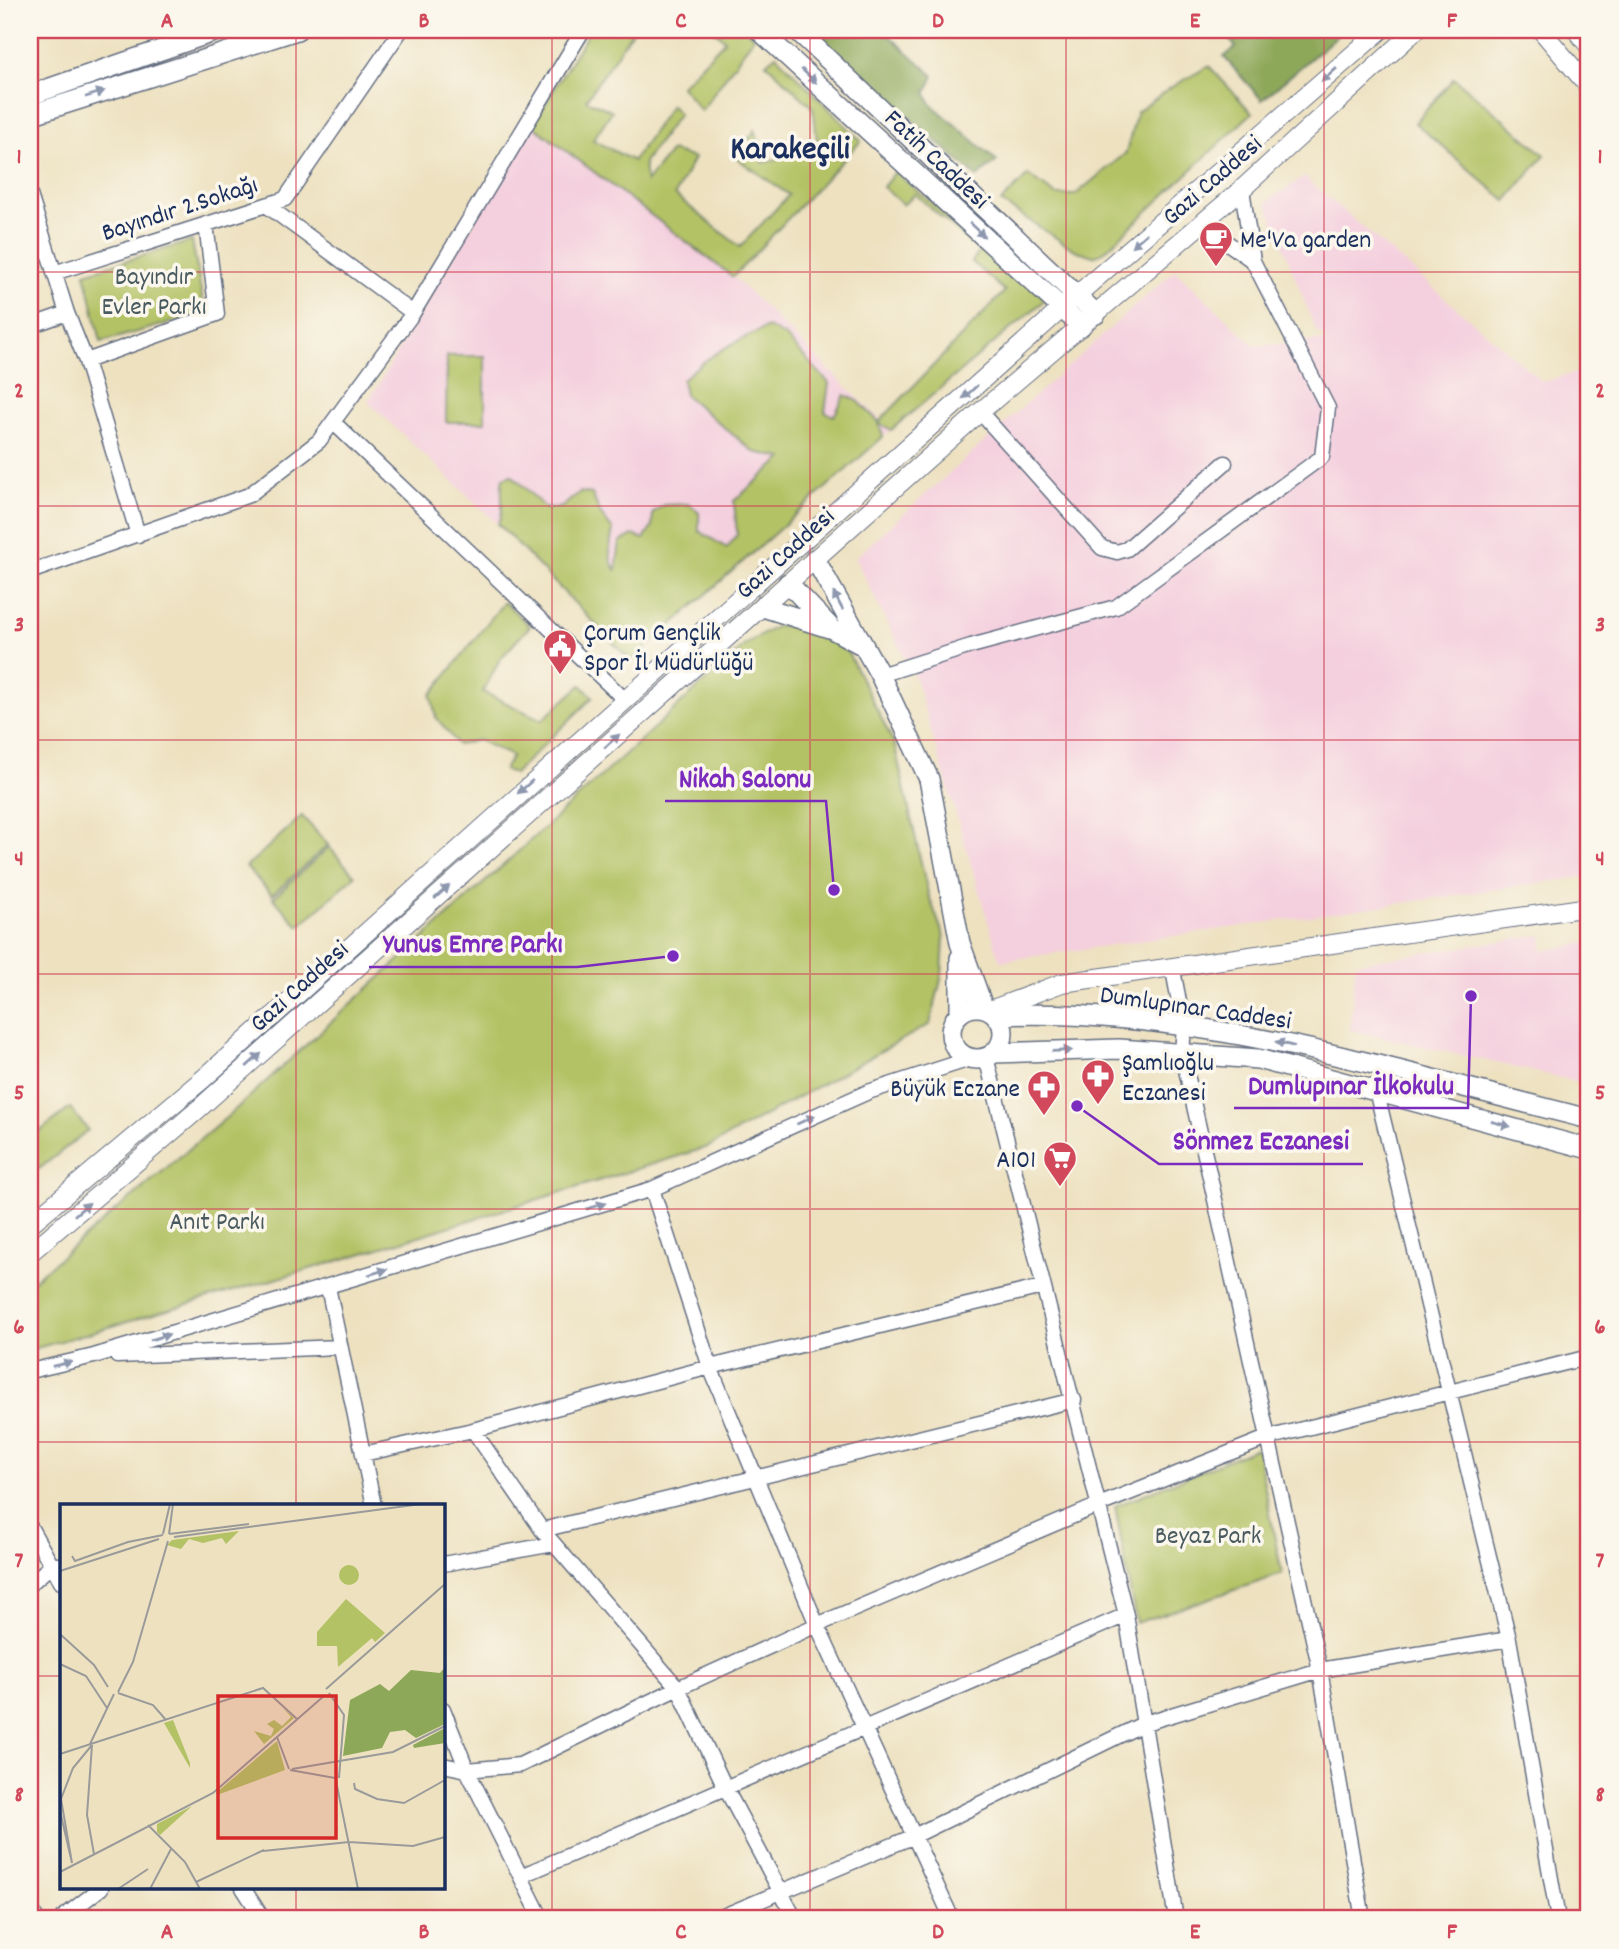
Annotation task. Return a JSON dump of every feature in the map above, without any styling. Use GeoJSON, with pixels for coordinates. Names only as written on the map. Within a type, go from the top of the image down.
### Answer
{"type":"FeatureCollection","features":[{"type":"Feature","properties":{"kind":"main road"},"geometry":{"type":"LineString","coordinates":[[30,115],[297,30]]}},
{"type":"Feature","properties":{"kind":"main road","name":"Fatih Caddesi"},"geometry":{"type":"LineString","coordinates":[[759,30],[1070,301]]}},
{"type":"Feature","properties":{"kind":"main road","name":"Fatih Caddesi"},"geometry":{"type":"LineString","coordinates":[[797,30],[1088,320]]}},
{"type":"Feature","properties":{"kind":"main road"},"geometry":{"type":"LineString","coordinates":[[30,95],[210,31]]}},
{"type":"Feature","properties":{"kind":"main road"},"geometry":{"type":"LineString","coordinates":[[816,559],[860,644],[880,675],[929,779],[961,943],[960,1012],[951,1026],[952,1042],[963,1055],[984,1056],[999,1046],[1003,1030],[990,1011],[961,943]]}},
{"type":"Feature","properties":{"kind":"main road"},"geometry":{"type":"LineString","coordinates":[[788,583],[832,629]]}},
{"type":"Feature","properties":{"kind":"main road"},"geometry":{"type":"LineString","coordinates":[[763,607],[832,629],[860,644]]}},
{"type":"Feature","properties":{"kind":"main road"},"geometry":{"type":"LineString","coordinates":[[960,1012],[990,1011]]}},
{"type":"Feature","properties":{"kind":"main road","name":"Dumlupınar Caddesi"},"geometry":{"type":"LineString","coordinates":[[990,1011],[1036,1013],[1250,1036],[1589,1119]]}},
{"type":"Feature","properties":{"kind":"main road","name":"Dumlupınar Caddesi"},"geometry":{"type":"LineString","coordinates":[[984,1056],[1119,1049],[1258,1059],[1589,1149]]}},
{"type":"Feature","properties":{"kind":"street","name":"Bayındır 2.Sokağı"},"geometry":{"type":"LineString","coordinates":[[54,272],[285,199],[401,30]]}},
{"type":"Feature","properties":{"kind":"street"},"geometry":{"type":"LineString","coordinates":[[30,572],[249,495],[319,441],[413,313],[583,30]]}},
{"type":"Feature","properties":{"kind":"street","name":"Gazi Caddesi"},"geometry":{"type":"LineString","coordinates":[[30,1224],[202,1079],[1070,301],[1381,30]]}},
{"type":"Feature","properties":{"kind":"street","name":"Gazi Caddesi"},"geometry":{"type":"LineString","coordinates":[[30,1253],[194,1113],[980,412],[1242,189],[1416,30]]}},
{"type":"Feature","properties":{"kind":"street"},"geometry":{"type":"LineString","coordinates":[[1541,30],[1589,87]]}},
{"type":"Feature","properties":{"kind":"street"},"geometry":{"type":"LineString","coordinates":[[1576,30],[1589,46]]}},
{"type":"Feature","properties":{"kind":"street"},"geometry":{"type":"LineString","coordinates":[[880,675],[971,646],[1116,607],[1322,457],[1328,408],[1253,261],[1242,189]]}},
{"type":"Feature","properties":{"kind":"street"},"geometry":{"type":"LineString","coordinates":[[30,195],[67,313],[86,361],[138,535]]}},
{"type":"Feature","properties":{"kind":"street"},"geometry":{"type":"LineString","coordinates":[[266,205],[413,313]]}},
{"type":"Feature","properties":{"kind":"street"},"geometry":{"type":"LineString","coordinates":[[86,361],[217,314],[206,224]]}},
{"type":"Feature","properties":{"kind":"street"},"geometry":{"type":"LineString","coordinates":[[1201,224],[1253,261]]}},
{"type":"Feature","properties":{"kind":"street"},"geometry":{"type":"LineString","coordinates":[[30,326],[67,313]]}},
{"type":"Feature","properties":{"kind":"street"},"geometry":{"type":"LineString","coordinates":[[980,412],[1101,548],[1111,552],[1127,549],[1225,463]]}},
{"type":"Feature","properties":{"kind":"street"},"geometry":{"type":"LineString","coordinates":[[334,423],[624,699]]}},
{"type":"Feature","properties":{"kind":"street"},"geometry":{"type":"LineString","coordinates":[[801,544],[816,559]]}},
{"type":"Feature","properties":{"kind":"street"},"geometry":{"type":"LineString","coordinates":[[773,568],[788,583]]}},
{"type":"Feature","properties":{"kind":"street"},"geometry":{"type":"LineString","coordinates":[[990,1011],[1062,983],[1173,970],[1589,906]]}},
{"type":"Feature","properties":{"kind":"street"},"geometry":{"type":"LineString","coordinates":[[1173,970],[1184,1028],[1182,1052],[1266,1438],[1320,1670],[1363,1919]]}},
{"type":"Feature","properties":{"kind":"street"},"geometry":{"type":"LineString","coordinates":[[30,1371],[94,1356],[652,1189],[868,1092],[984,1056],[1042,1287],[1074,1400],[1126,1615],[1176,1919]]}},
{"type":"Feature","properties":{"kind":"street"},"geometry":{"type":"LineString","coordinates":[[1376,1090],[1508,1639],[1558,1919]]}},
{"type":"Feature","properties":{"kind":"street"},"geometry":{"type":"LineString","coordinates":[[652,1189],[710,1367],[755,1478],[817,1625],[912,1837],[952,1919]]}},
{"type":"Feature","properties":{"kind":"street"},"geometry":{"type":"LineString","coordinates":[[328,1287],[374,1504]]}},
{"type":"Feature","properties":{"kind":"street"},"geometry":{"type":"LineString","coordinates":[[363,1454],[473,1430],[710,1367],[1042,1287]]}},
{"type":"Feature","properties":{"kind":"street"},"geometry":{"type":"LineString","coordinates":[[94,1356],[340,1347]]}},
{"type":"Feature","properties":{"kind":"street"},"geometry":{"type":"LineString","coordinates":[[444,1765],[467,1770],[520,1765],[678,1688],[817,1625],[1099,1505],[1266,1438],[1589,1356]]}},
{"type":"Feature","properties":{"kind":"street"},"geometry":{"type":"LineString","coordinates":[[542,1530],[1074,1400]]}},
{"type":"Feature","properties":{"kind":"street"},"geometry":{"type":"LineString","coordinates":[[473,1430],[542,1530],[678,1688],[726,1789],[795,1919]]}},
{"type":"Feature","properties":{"kind":"street"},"geometry":{"type":"LineString","coordinates":[[30,1527],[56,1565],[30,1584]]}},
{"type":"Feature","properties":{"kind":"street"},"geometry":{"type":"LineString","coordinates":[[444,1564],[554,1544]]}},
{"type":"Feature","properties":{"kind":"street"},"geometry":{"type":"LineString","coordinates":[[521,1876],[1126,1615]]}},
{"type":"Feature","properties":{"kind":"street"},"geometry":{"type":"LineString","coordinates":[[716,1919],[912,1837],[1145,1723],[1320,1670],[1508,1639]]}},
{"type":"Feature","properties":{"kind":"street"},"geometry":{"type":"LineString","coordinates":[[444,1712],[467,1770],[541,1919]]}},
{"type":"Feature","properties":{"kind":"street"},"geometry":{"type":"LineString","coordinates":[[61,1919],[98,1890]]}},
{"type":"Feature","properties":{"kind":"street"},"geometry":{"type":"LineString","coordinates":[[244,1890],[263,1919]]}},
{"type":"Feature","properties":{"kind":"street"},"geometry":{"type":"LineString","coordinates":[[30,1908],[37,1919]]}},
{"type":"Feature","properties":{"kind":"shaded area"},"geometry":{"type":"Polygon","coordinates":[[[532,125],[721,265],[891,430],[631,661],[498,524],[368,402],[532,125]]]}},
{"type":"Feature","properties":{"kind":"shaded area"},"geometry":{"type":"Polygon","coordinates":[[[1304,177],[1543,382],[1589,369],[1589,876],[1000,961],[916,680],[855,558],[1175,270],[1255,346],[1327,340],[1316,331],[1266,202],[1304,177]]]}},
{"type":"Feature","properties":{"kind":"shaded area"},"geometry":{"type":"Polygon","coordinates":[[[1542,935],[1543,951],[1589,942],[1589,1084],[1350,1030],[1356,963],[1542,935]]]}},
{"type":"Feature","properties":{"kind":"green space"},"geometry":{"type":"Polygon","coordinates":[[[590,30],[633,30],[586,100],[612,111],[593,140],[633,161],[671,105],[679,114],[644,162],[646,182],[671,151],[694,158],[675,195],[740,247],[789,195],[736,158],[755,130],[763,163],[818,147],[813,108],[766,63],[776,55],[861,141],[733,277],[532,125],[590,30]]]}},
{"type":"Feature","properties":{"kind":"green space"},"geometry":{"type":"Polygon","coordinates":[[[713,30],[746,30],[754,37],[701,111],[681,86],[725,40],[713,30]]]}},
{"type":"Feature","properties":{"kind":"green space"},"geometry":{"type":"Polygon","coordinates":[[[810,30],[883,30],[934,76],[926,93],[931,104],[997,161],[977,177],[810,30]]]}},
{"type":"Feature","properties":{"kind":"green space"},"geometry":{"type":"Polygon","coordinates":[[[1237,30],[1344,30],[1262,100],[1224,57],[1236,47],[1229,39],[1237,30]]]}},
{"type":"Feature","properties":{"kind":"green space"},"geometry":{"type":"Polygon","coordinates":[[[1209,66],[1252,113],[1104,252],[1093,256],[1075,250],[1001,202],[1028,175],[1056,195],[1075,195],[1126,153],[1137,112],[1170,88],[1209,66]]]}},
{"type":"Feature","properties":{"kind":"green space"},"geometry":{"type":"Polygon","coordinates":[[[1454,78],[1545,155],[1506,201],[1415,123],[1454,78]]]}},
{"type":"Feature","properties":{"kind":"green space"},"geometry":{"type":"Polygon","coordinates":[[[895,172],[1046,299],[891,430],[879,423],[883,437],[631,661],[498,524],[502,513],[503,478],[512,475],[546,509],[562,507],[580,492],[592,494],[600,513],[613,530],[610,556],[616,570],[620,542],[633,535],[644,539],[652,527],[653,513],[664,505],[690,504],[699,513],[699,531],[727,548],[737,535],[734,501],[783,458],[754,452],[685,395],[682,380],[723,349],[768,327],[786,337],[829,383],[825,412],[834,416],[845,395],[858,401],[879,422],[1005,291],[972,262],[980,251],[915,194],[903,205],[883,187],[895,172]]]}},
{"type":"Feature","properties":{"kind":"green space","name":"Bayındır Evler Parkı"},"geometry":{"type":"Polygon","coordinates":[[[192,241],[205,313],[101,342],[85,273],[192,241]]]}},
{"type":"Feature","properties":{"kind":"green space"},"geometry":{"type":"Polygon","coordinates":[[[447,356],[485,356],[485,422],[446,422],[447,356]]]}},
{"type":"Feature","properties":{"kind":"green space"},"geometry":{"type":"Polygon","coordinates":[[[504,602],[530,626],[500,659],[483,692],[542,720],[581,685],[593,697],[514,774],[504,770],[512,756],[478,740],[458,745],[436,717],[431,695],[504,602]]]}},
{"type":"Feature","properties":{"kind":"green space","name":"Anıt Parkı"},"geometry":{"type":"Polygon","coordinates":[[[777,626],[812,626],[848,653],[894,743],[928,893],[944,937],[942,975],[930,1024],[708,1147],[344,1259],[30,1350],[30,1283],[227,1117],[745,645],[777,626]]]}},
{"type":"Feature","properties":{"kind":"green space"},"geometry":{"type":"Polygon","coordinates":[[[302,816],[328,845],[272,895],[246,867],[302,816]]]}},
{"type":"Feature","properties":{"kind":"green space"},"geometry":{"type":"Polygon","coordinates":[[[329,847],[355,876],[299,926],[273,898],[329,847]]]}},
{"type":"Feature","properties":{"kind":"green space"},"geometry":{"type":"Polygon","coordinates":[[[70,1108],[88,1130],[39,1169],[30,1156],[30,1139],[70,1108]]]}},
{"type":"Feature","properties":{"kind":"green space","name":"Beyaz Park"},"geometry":{"type":"Polygon","coordinates":[[[1257,1448],[1282,1574],[1136,1623],[1115,1506],[1257,1448]]]}},
{"type":"Feature","properties":{"kind":"place","name":"Me'Va garden"},"geometry":{"type":"Point","coordinates":[1216,268]}},
{"type":"Feature","properties":{"kind":"place","name":"Çorum Gençlik Spor İl Müdürlüğü"},"geometry":{"type":"Point","coordinates":[560,676]}},
{"type":"Feature","properties":{"kind":"place","name":"Nikah Salonu"},"geometry":{"type":"Point","coordinates":[834,890]}},
{"type":"Feature","properties":{"kind":"place","name":"Yunus Emre Parkı"},"geometry":{"type":"Point","coordinates":[673,956]}},
{"type":"Feature","properties":{"kind":"place","name":"Dumlupınar İlkokulu"},"geometry":{"type":"Point","coordinates":[1471,996]}},
{"type":"Feature","properties":{"kind":"place","name":"Sönmez Eczanesi"},"geometry":{"type":"Point","coordinates":[1077,1106]}},
{"type":"Feature","properties":{"kind":"place","name":"Şamlıoğlu Eczanesi"},"geometry":{"type":"Point","coordinates":[1098,1106]}},
{"type":"Feature","properties":{"kind":"place","name":"Büyük Eczane"},"geometry":{"type":"Point","coordinates":[1044,1117]}},
{"type":"Feature","properties":{"kind":"place","name":"A101"},"geometry":{"type":"Point","coordinates":[1060,1188]}},
{"type":"Feature","properties":{"kind":"district","name":"Karakeçili"},"geometry":{"type":"Point","coordinates":[790,146]}}]}
